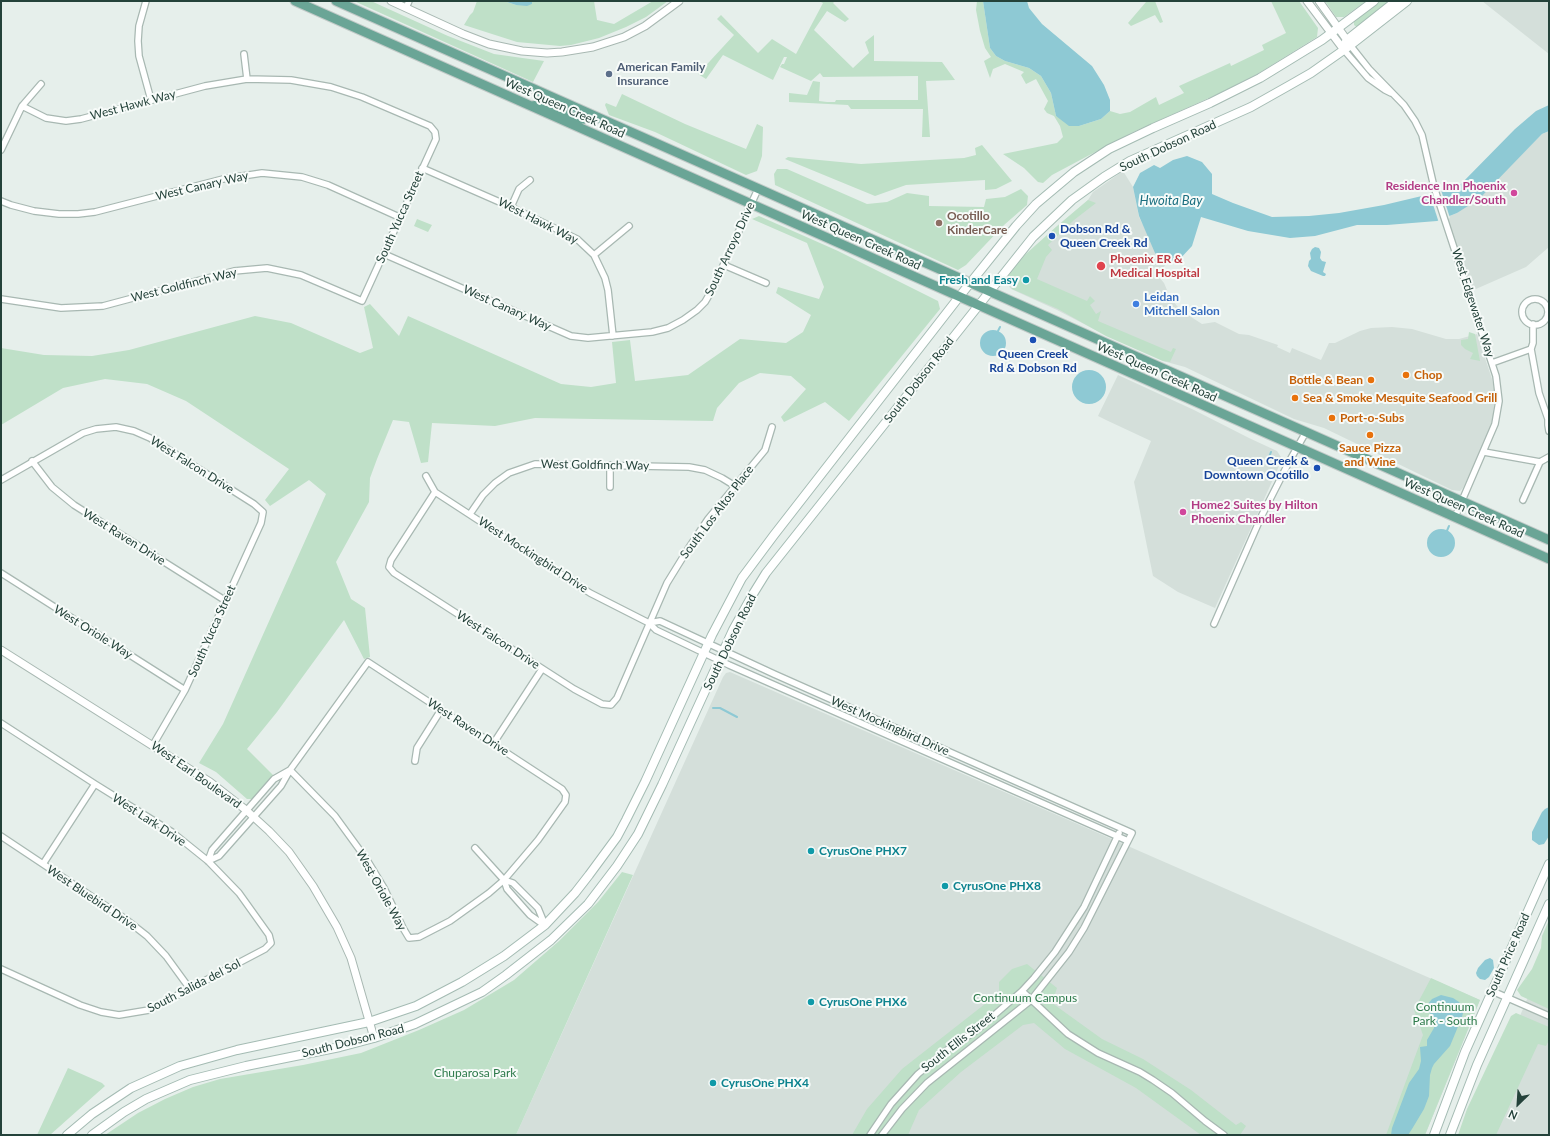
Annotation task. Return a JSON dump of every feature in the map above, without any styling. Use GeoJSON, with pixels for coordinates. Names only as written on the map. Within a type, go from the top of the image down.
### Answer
{"type":"FeatureCollection","features":[{"type":"Feature","properties":{"kind":"main road","name":"West Queen Creek Road"},"geometry":{"type":"LineString","coordinates":[[294,1],[1296,448],[1549,559]]}},
{"type":"Feature","properties":{"kind":"main road","name":"West Queen Creek Road"},"geometry":{"type":"LineString","coordinates":[[336,1],[1549,540]]}},
{"type":"Feature","properties":{"kind":"main road","name":"South Dobson Road"},"geometry":{"type":"LineString","coordinates":[[67,1135],[92,1114],[131,1088],[180,1066],[237,1050],[369,1022],[416,1006],[462,982],[504,956],[545,925],[584,881],[620,831],[645,782],[704,652],[734,591],[752,564],[1016,226],[1036,204],[1074,172],[1109,149],[1130,138],[1210,104],[1260,78],[1331,34],[1374,1]]}},
{"type":"Feature","properties":{"kind":"main road"},"geometry":{"type":"LineString","coordinates":[[1347,45],[1396,1]]}},
{"type":"Feature","properties":{"kind":"main road","name":"South Dobson Road"},"geometry":{"type":"LineString","coordinates":[[92,1135],[124,1112],[146,1099],[190,1080],[239,1067],[340,1047],[374,1038],[414,1024],[482,992],[552,940],[588,904],[628,849],[646,818],[723,651],[746,605],[766,573],[1017,255],[1038,231],[1072,200],[1094,183],[1130,161],[1250,107],[1311,73],[1407,1]]}},
{"type":"Feature","properties":{"kind":"main road"},"geometry":{"type":"LineString","coordinates":[[531,106],[545,104],[578,119],[594,116]]}},
{"type":"Feature","properties":{"kind":"main road","name":"South Price Road"},"geometry":{"type":"LineString","coordinates":[[1434,1135],[1465,1052],[1549,864]]}},
{"type":"Feature","properties":{"kind":"main road","name":"South Price Road"},"geometry":{"type":"LineString","coordinates":[[1450,1135],[1474,1072],[1549,904]]}},
{"type":"Feature","properties":{"kind":"street"},"geometry":{"type":"LineString","coordinates":[[146,1],[139,26],[138,41],[139,56],[152,100]]}},
{"type":"Feature","properties":{"kind":"street"},"geometry":{"type":"LineString","coordinates":[[391,1],[407,4],[463,34],[489,44],[522,51],[547,52],[562,52],[593,47],[624,37],[646,26],[678,1]]}},
{"type":"Feature","properties":{"kind":"street","name":"West Edgewater Way"},"geometry":{"type":"LineString","coordinates":[[1307,1],[1331,34],[1347,45]]}},
{"type":"Feature","properties":{"kind":"street","name":"West Edgewater Way"},"geometry":{"type":"LineString","coordinates":[[1319,1],[1339,28],[1347,45],[1368,78],[1393,94],[1412,116],[1422,135],[1434,187],[1496,376],[1499,401],[1495,424],[1455,517]]}},
{"type":"Feature","properties":{"kind":"street"},"geometry":{"type":"LineString","coordinates":[[244,54],[247,80]]}},
{"type":"Feature","properties":{"kind":"street","name":"West Hawk Way"},"geometry":{"type":"LineString","coordinates":[[22,106],[46,118],[66,120],[81,119],[205,86],[247,80],[291,80],[331,87],[362,97],[430,126],[435,132]]}},
{"type":"Feature","properties":{"kind":"street"},"geometry":{"type":"LineString","coordinates":[[1,150],[22,106],[41,84]]}},
{"type":"Feature","properties":{"kind":"street","name":"South Yucca Street"},"geometry":{"type":"LineString","coordinates":[[362,301],[399,217],[436,139],[435,132]]}},
{"type":"Feature","properties":{"kind":"street","name":"West Hawk Way"},"geometry":{"type":"LineString","coordinates":[[422,168],[511,207],[577,239],[594,255],[605,278],[608,290],[613,336]]}},
{"type":"Feature","properties":{"kind":"street","name":"West Canary Way"},"geometry":{"type":"LineString","coordinates":[[1,201],[34,211],[59,214],[78,214],[95,212],[223,179],[274,174],[302,177],[328,185],[399,217]]}},
{"type":"Feature","properties":{"kind":"street"},"geometry":{"type":"LineString","coordinates":[[511,207],[519,189],[530,180]]}},
{"type":"Feature","properties":{"kind":"street","name":"South Arroyo Drive"},"geometry":{"type":"LineString","coordinates":[[588,338],[663,330],[683,320],[697,310],[705,302],[724,265],[758,189]]}},
{"type":"Feature","properties":{"kind":"street"},"geometry":{"type":"LineString","coordinates":[[594,255],[630,226]]}},
{"type":"Feature","properties":{"kind":"street","name":"West Canary Way"},"geometry":{"type":"LineString","coordinates":[[384,254],[556,330],[571,336],[588,338]]}},
{"type":"Feature","properties":{"kind":"street"},"geometry":{"type":"LineString","coordinates":[[724,265],[766,283]]}},
{"type":"Feature","properties":{"kind":"street","name":"West Goldfinch Way"},"geometry":{"type":"LineString","coordinates":[[1,299],[61,308],[103,306],[234,271],[267,268],[301,275],[362,301]]}},
{"type":"Feature","properties":{"kind":"street"},"geometry":{"type":"LineString","coordinates":[[1536,299],[1540,300],[1546,306],[1547,314],[1544,321],[1533,324],[1525,320],[1522,312],[1528,301],[1536,299]]}},
{"type":"Feature","properties":{"kind":"street"},"geometry":{"type":"LineString","coordinates":[[1533,324],[1533,342],[1530,349],[1539,393],[1548,419],[1549,431]]}},
{"type":"Feature","properties":{"kind":"street"},"geometry":{"type":"LineString","coordinates":[[1492,363],[1530,349]]}},
{"type":"Feature","properties":{"kind":"street","name":"West Falcon Drive"},"geometry":{"type":"LineString","coordinates":[[1,480],[83,433],[96,429],[116,427],[134,431],[150,438],[254,504],[263,512]]}},
{"type":"Feature","properties":{"kind":"street","name":"South Los Altos Place"},"geometry":{"type":"LineString","coordinates":[[611,705],[617,698],[667,583],[708,519],[764,450],[772,427]]}},
{"type":"Feature","properties":{"kind":"street"},"geometry":{"type":"LineString","coordinates":[[1214,624],[1262,516],[1296,448],[1306,432]]}},
{"type":"Feature","properties":{"kind":"street"},"geometry":{"type":"LineString","coordinates":[[1484,452],[1540,462]]}},
{"type":"Feature","properties":{"kind":"street"},"geometry":{"type":"LineString","coordinates":[[1523,500],[1540,462],[1549,457]]}},
{"type":"Feature","properties":{"kind":"street","name":"West Raven Drive"},"geometry":{"type":"LineString","coordinates":[[32,462],[52,487],[74,505],[226,601]]}},
{"type":"Feature","properties":{"kind":"street","name":"West Goldfinch Way"},"geometry":{"type":"LineString","coordinates":[[470,514],[483,495],[495,483],[510,473],[535,464],[689,467],[705,470],[735,486]]}},
{"type":"Feature","properties":{"kind":"street"},"geometry":{"type":"LineString","coordinates":[[610,465],[610,487]]}},
{"type":"Feature","properties":{"kind":"street","name":"West Mockingbird Drive"},"geometry":{"type":"LineString","coordinates":[[426,476],[436,492],[590,593],[649,623],[656,630],[719,660],[1128,841]]}},
{"type":"Feature","properties":{"kind":"street","name":"West Falcon Drive"},"geometry":{"type":"LineString","coordinates":[[436,492],[391,560],[389,568],[394,573],[574,689],[602,704],[611,705]]}},
{"type":"Feature","properties":{"kind":"street","name":"South Yucca Street"},"geometry":{"type":"LineString","coordinates":[[152,745],[185,690],[261,523],[263,512]]}},
{"type":"Feature","properties":{"kind":"street","name":"West Oriole Way"},"geometry":{"type":"LineString","coordinates":[[1,574],[185,690]]}},
{"type":"Feature","properties":{"kind":"street","name":"West Mockingbird Drive"},"geometry":{"type":"LineString","coordinates":[[649,623],[660,621],[723,651],[1132,833]]}},
{"type":"Feature","properties":{"kind":"street","name":"West Earl Boulevard"},"geometry":{"type":"LineString","coordinates":[[1,650],[210,782],[254,816],[289,852],[313,886],[337,926],[351,958],[374,1038]]}},
{"type":"Feature","properties":{"kind":"street","name":"West Raven Drive"},"geometry":{"type":"LineString","coordinates":[[290,770],[368,662],[562,789],[566,795],[564,802],[538,840],[504,880]]}},
{"type":"Feature","properties":{"kind":"street"},"geometry":{"type":"LineString","coordinates":[[492,744],[542,669]]}},
{"type":"Feature","properties":{"kind":"street"},"geometry":{"type":"LineString","coordinates":[[415,761],[417,748],[442,710]]}},
{"type":"Feature","properties":{"kind":"street","name":"West Lark Drive"},"geometry":{"type":"LineString","coordinates":[[1,723],[172,832],[208,861],[239,893],[269,935],[271,943]]}},
{"type":"Feature","properties":{"kind":"street"},"geometry":{"type":"LineString","coordinates":[[940,758],[944,750]]}},
{"type":"Feature","properties":{"kind":"street"},"geometry":{"type":"LineString","coordinates":[[208,861],[212,850],[246,810],[274,779],[290,770]]}},
{"type":"Feature","properties":{"kind":"street"},"geometry":{"type":"LineString","coordinates":[[208,861],[219,856],[281,786],[290,770]]}},
{"type":"Feature","properties":{"kind":"street","name":"West Oriole Way"},"geometry":{"type":"LineString","coordinates":[[290,770],[335,816],[367,860],[384,888],[402,928],[409,938],[419,937],[450,921],[489,894],[504,880]]}},
{"type":"Feature","properties":{"kind":"street"},"geometry":{"type":"LineString","coordinates":[[43,864],[95,784]]}},
{"type":"Feature","properties":{"kind":"street","name":"South Ellis Street"},"geometry":{"type":"LineString","coordinates":[[870,1135],[891,1104],[918,1074],[946,1050],[977,1030],[1022,991],[1051,958],[1072,928],[1096,883],[1121,828]]}},
{"type":"Feature","properties":{"kind":"street","name":"South Ellis Street"},"geometry":{"type":"LineString","coordinates":[[882,1135],[902,1109],[927,1083],[1031,1000],[1069,952],[1084,928],[1132,833]]}},
{"type":"Feature","properties":{"kind":"street","name":"West Bluebird Drive"},"geometry":{"type":"LineString","coordinates":[[1,836],[124,918],[147,936],[166,956],[190,989]]}},
{"type":"Feature","properties":{"kind":"street"},"geometry":{"type":"LineString","coordinates":[[474,848],[504,880],[507,889],[530,915],[545,925]]}},
{"type":"Feature","properties":{"kind":"street"},"geometry":{"type":"LineString","coordinates":[[504,880],[513,883],[538,908],[545,925]]}},
{"type":"Feature","properties":{"kind":"street","name":"South Salida del Sol"},"geometry":{"type":"LineString","coordinates":[[1,969],[80,1005],[119,1016],[148,1010],[265,949],[271,943]]}},
{"type":"Feature","properties":{"kind":"street"},"geometry":{"type":"LineString","coordinates":[[1022,991],[1068,1034],[1098,1052],[1140,1072],[1153,1080],[1172,1093],[1224,1135]]}},
{"type":"Feature","properties":{"kind":"street"},"geometry":{"type":"LineString","coordinates":[[1492,991],[1549,1016]]}},
{"type":"Feature","properties":{"kind":"shaded area"},"geometry":{"type":"Polygon","coordinates":[[[1482,1],[1549,1],[1549,54],[1482,1]]]}},
{"type":"Feature","properties":{"kind":"shaded area"},"geometry":{"type":"Polygon","coordinates":[[[1549,131],[1549,247],[1526,267],[1469,292],[1445,218],[1457,213],[1502,174],[1542,134],[1549,131]]]}},
{"type":"Feature","properties":{"kind":"shaded area"},"geometry":{"type":"Polygon","coordinates":[[[1123,171],[1133,187],[1139,217],[1160,258],[1167,261],[1159,277],[1164,283],[1170,297],[1177,306],[1202,324],[1215,322],[1239,334],[1249,335],[1278,345],[1277,347],[1290,353],[1292,348],[1321,360],[1329,343],[1335,343],[1360,331],[1371,328],[1392,327],[1412,329],[1446,339],[1459,339],[1477,334],[1494,389],[1493,417],[1487,438],[1463,488],[1460,491],[1452,490],[1324,428],[1294,419],[1185,367],[1163,361],[1107,336],[1057,310],[1011,289],[1007,283],[1007,280],[1013,268],[1056,227],[1088,200],[1093,192],[1123,171]]]}},
{"type":"Feature","properties":{"kind":"shaded area"},"geometry":{"type":"Polygon","coordinates":[[[1118,375],[1277,451],[1281,457],[1279,466],[1215,608],[1178,592],[1153,576],[1134,482],[1151,441],[1098,416],[1118,375]]]}},
{"type":"Feature","properties":{"kind":"shaded area"},"geometry":{"type":"Polygon","coordinates":[[[730,672],[1480,1000],[1425,1135],[516,1135],[723,677],[726,673],[730,672]]]}},
{"type":"Feature","properties":{"kind":"shaded area"},"geometry":{"type":"Polygon","coordinates":[[[1549,948],[1549,1135],[1469,1135],[1549,948]]]}},
{"type":"Feature","properties":{"kind":"green space"},"geometry":{"type":"Polygon","coordinates":[[[354,1],[371,1],[448,36],[494,54],[544,61],[533,82],[354,1]]]}},
{"type":"Feature","properties":{"kind":"green space"},"geometry":{"type":"Polygon","coordinates":[[[477,1],[504,1],[516,5],[532,4],[532,1],[594,1],[597,20],[614,24],[653,1],[668,1],[646,17],[626,27],[599,38],[571,45],[560,46],[517,42],[464,25],[473,12],[477,1]]]}},
{"type":"Feature","properties":{"kind":"green space"},"geometry":{"type":"Polygon","coordinates":[[[819,1],[835,1],[833,3],[849,19],[845,22],[827,11],[814,30],[853,68],[869,53],[865,42],[874,35],[874,61],[942,62],[955,80],[926,81],[930,137],[922,137],[923,109],[851,109],[848,105],[789,102],[789,93],[807,95],[813,81],[820,82],[819,101],[918,100],[918,76],[823,77],[820,73],[811,81],[780,67],[784,64],[787,57],[784,57],[773,80],[723,55],[706,79],[698,74],[734,35],[717,19],[721,15],[758,53],[772,39],[796,54],[823,3],[819,1]]]}},
{"type":"Feature","properties":{"kind":"green space"},"geometry":{"type":"Polygon","coordinates":[[[977,1],[983,1],[990,48],[996,56],[1005,61],[1029,68],[1041,76],[1051,93],[1056,116],[1079,126],[1101,119],[1110,111],[1120,114],[1130,112],[1156,97],[1159,105],[1184,93],[1179,86],[1230,63],[1231,66],[1264,50],[1262,45],[1286,33],[1271,1],[1299,1],[1318,28],[1317,37],[1259,73],[1220,93],[1131,133],[1052,175],[1043,183],[1038,182],[1024,168],[1003,154],[1057,143],[1063,137],[1060,126],[1054,116],[1047,113],[1044,109],[1048,101],[1036,79],[1026,84],[1021,75],[1024,72],[1005,64],[993,69],[990,78],[984,61],[991,57],[985,48],[980,31],[976,10],[977,1]]]}},
{"type":"Feature","properties":{"kind":"green space"},"geometry":{"type":"Polygon","coordinates":[[[1145,1],[1155,1],[1163,22],[1160,23],[1155,15],[1131,26],[1128,23],[1146,2],[1145,1]]]}},
{"type":"Feature","properties":{"kind":"green space"},"geometry":{"type":"Polygon","coordinates":[[[1325,1],[1366,1],[1344,17],[1336,17],[1325,1]]]}},
{"type":"Feature","properties":{"kind":"green space"},"geometry":{"type":"Polygon","coordinates":[[[1380,1],[1392,1],[1358,28],[1354,25],[1354,21],[1380,1]]]}},
{"type":"Feature","properties":{"kind":"green space"},"geometry":{"type":"Polygon","coordinates":[[[622,94],[685,124],[746,149],[757,124],[763,127],[762,156],[757,171],[746,175],[655,132],[609,115],[605,105],[606,103],[616,107],[622,94]]]}},
{"type":"Feature","properties":{"kind":"green space"},"geometry":{"type":"Polygon","coordinates":[[[982,145],[1012,181],[996,189],[985,190],[985,180],[906,185],[875,196],[785,159],[788,157],[861,164],[964,158],[976,155],[975,148],[982,145]]]}},
{"type":"Feature","properties":{"kind":"green space"},"geometry":{"type":"Polygon","coordinates":[[[777,169],[787,169],[867,204],[887,202],[907,193],[929,196],[929,206],[984,207],[986,199],[1005,197],[1021,189],[1028,196],[1027,205],[1004,225],[966,265],[958,270],[775,185],[774,174],[777,169]]]}},
{"type":"Feature","properties":{"kind":"green space"},"geometry":{"type":"Polygon","coordinates":[[[1088,200],[1096,203],[1074,220],[1048,245],[1052,250],[1046,257],[1037,279],[1087,301],[1090,296],[1095,301],[1090,305],[1096,314],[1101,311],[1098,321],[1171,352],[1173,348],[1176,349],[1170,362],[1163,361],[1106,336],[1058,309],[1012,289],[1008,276],[1018,261],[1088,200]]]}},
{"type":"Feature","properties":{"kind":"green space"},"geometry":{"type":"Polygon","coordinates":[[[759,216],[838,251],[938,301],[940,309],[849,421],[825,402],[784,422],[781,417],[806,389],[791,376],[760,373],[739,383],[717,408],[713,421],[535,418],[495,426],[432,423],[428,462],[421,463],[409,422],[393,420],[370,478],[369,502],[336,562],[351,599],[365,608],[370,657],[364,659],[344,620],[277,712],[247,749],[274,776],[253,799],[247,799],[216,772],[199,763],[223,724],[326,494],[309,480],[270,506],[265,500],[289,469],[186,401],[147,384],[105,379],[63,388],[1,425],[1,348],[44,355],[92,356],[129,350],[255,316],[291,323],[360,353],[373,348],[364,307],[370,304],[399,336],[408,316],[561,384],[591,387],[616,383],[612,342],[630,340],[635,381],[688,375],[740,339],[786,343],[803,332],[811,315],[776,293],[778,287],[819,299],[824,287],[807,243],[752,219],[759,216]]]}},
{"type":"Feature","properties":{"kind":"green space"},"geometry":{"type":"Polygon","coordinates":[[[417,219],[432,225],[428,232],[414,226],[417,219]]]}},
{"type":"Feature","properties":{"kind":"green space"},"geometry":{"type":"Polygon","coordinates":[[[1469,332],[1475,334],[1480,361],[1470,359],[1473,353],[1461,345],[1461,340],[1468,339],[1469,332]]]}},
{"type":"Feature","properties":{"kind":"green space","name":"Chuparosa Park"},"geometry":{"type":"Polygon","coordinates":[[[622,872],[633,875],[516,1135],[105,1135],[138,1113],[193,1087],[220,1079],[303,1065],[361,1053],[464,1010],[514,980],[559,941],[598,902],[622,872]]]}},
{"type":"Feature","properties":{"kind":"green space"},"geometry":{"type":"Polygon","coordinates":[[[1549,920],[1549,1009],[1521,996],[1517,990],[1532,969],[1541,948],[1542,936],[1549,920]]]}},
{"type":"Feature","properties":{"kind":"green space","name":"Continuum Campus"},"geometry":{"type":"Polygon","coordinates":[[[1027,964],[1057,988],[1052,1003],[1102,1039],[1143,1059],[1191,1090],[1236,1125],[1241,1122],[1246,1126],[1240,1135],[1201,1135],[1136,1088],[1065,1049],[1034,1023],[1023,1025],[961,1072],[919,1110],[908,1135],[852,1135],[867,1109],[902,1069],[999,993],[999,982],[1012,969],[1027,964]]]}},
{"type":"Feature","properties":{"kind":"green space","name":"Continuum Park - South"},"geometry":{"type":"Polygon","coordinates":[[[1431,978],[1480,1000],[1425,1135],[1386,1135],[1423,1035],[1414,1010],[1431,978]]]}},
{"type":"Feature","properties":{"kind":"green space"},"geometry":{"type":"Polygon","coordinates":[[[1516,1013],[1549,1027],[1549,1040],[1546,1046],[1538,1044],[1496,1135],[1458,1135],[1467,1109],[1511,1016],[1516,1013]]]}},
{"type":"Feature","properties":{"kind":"green space"},"geometry":{"type":"Polygon","coordinates":[[[68,1068],[102,1083],[105,1086],[50,1135],[37,1135],[68,1068]]]}},
{"type":"Feature","properties":{"kind":"water"},"geometry":{"type":"Polygon","coordinates":[[[504,1],[532,1],[532,4],[527,6],[516,5],[504,1]]]}},
{"type":"Feature","properties":{"kind":"water"},"geometry":{"type":"Polygon","coordinates":[[[983,1],[1027,1],[1029,8],[1042,24],[1092,66],[1104,85],[1110,100],[1110,111],[1101,119],[1079,126],[1069,126],[1056,116],[1051,93],[1041,76],[1029,68],[1005,61],[996,56],[990,48],[983,1]]]}},
{"type":"Feature","properties":{"kind":"water","name":"Hwoita Bay"},"geometry":{"type":"Polygon","coordinates":[[[1549,105],[1549,131],[1542,134],[1479,199],[1457,213],[1437,221],[1387,225],[1357,225],[1315,236],[1290,238],[1248,231],[1201,217],[1192,246],[1178,261],[1167,261],[1160,258],[1155,253],[1139,216],[1133,187],[1140,173],[1154,165],[1160,168],[1173,160],[1187,156],[1202,162],[1212,174],[1212,194],[1272,217],[1309,216],[1339,213],[1384,205],[1447,190],[1459,186],[1515,129],[1536,111],[1549,105]]]}},
{"type":"Feature","properties":{"kind":"water"},"geometry":{"type":"Polygon","coordinates":[[[1315,247],[1319,248],[1321,252],[1320,258],[1322,261],[1326,262],[1323,272],[1326,274],[1325,276],[1311,271],[1308,266],[1311,259],[1310,253],[1315,247]]]}},
{"type":"Feature","properties":{"kind":"water"},"geometry":{"type":"Polygon","coordinates":[[[993,330],[1002,334],[1006,343],[1002,352],[993,356],[984,352],[980,343],[984,334],[993,330]]]}},
{"type":"Feature","properties":{"kind":"water"},"geometry":{"type":"Polygon","coordinates":[[[1089,370],[1101,375],[1106,387],[1101,399],[1089,404],[1077,399],[1072,387],[1077,375],[1089,370]]]}},
{"type":"Feature","properties":{"kind":"water"},"geometry":{"type":"Polygon","coordinates":[[[1441,529],[1451,533],[1455,543],[1451,553],[1441,557],[1431,553],[1427,543],[1431,533],[1441,529]]]}},
{"type":"Feature","properties":{"kind":"water"},"geometry":{"type":"Polygon","coordinates":[[[1549,807],[1549,836],[1544,844],[1539,845],[1532,840],[1532,832],[1542,812],[1549,807]]]}},
{"type":"Feature","properties":{"kind":"water"},"geometry":{"type":"Polygon","coordinates":[[[1490,958],[1493,960],[1494,968],[1489,977],[1485,980],[1480,979],[1476,973],[1478,968],[1485,960],[1490,958]]]}},
{"type":"Feature","properties":{"kind":"water"},"geometry":{"type":"Polygon","coordinates":[[[1441,995],[1453,998],[1459,1002],[1462,1006],[1462,1017],[1450,1046],[1432,1068],[1430,1075],[1429,1096],[1424,1109],[1412,1129],[1408,1135],[1391,1135],[1392,1128],[1409,1083],[1419,1069],[1421,1061],[1420,1047],[1427,1046],[1427,1040],[1434,1028],[1434,1018],[1429,1012],[1427,1005],[1432,999],[1441,995]]]}},
{"type":"Feature","properties":{"kind":"pier"},"geometry":{"type":"Polygon","coordinates":[[[1441,190],[1450,218],[1439,223],[1429,192],[1441,190]]]}},
{"type":"Feature","properties":{"kind":"waterway"},"geometry":{"type":"LineString","coordinates":[[997,333],[1000,327]]}},
{"type":"Feature","properties":{"kind":"waterway"},"geometry":{"type":"LineString","coordinates":[[1269,457],[1271,452]]}},
{"type":"Feature","properties":{"kind":"waterway"},"geometry":{"type":"LineString","coordinates":[[1446,533],[1449,526]]}},
{"type":"Feature","properties":{"kind":"waterway"},"geometry":{"type":"LineString","coordinates":[[713,708],[720,708],[737,717]]}},
{"type":"Feature","properties":{"kind":"place","name":"American Family Insurance"},"geometry":{"type":"Point","coordinates":[609,74]}},
{"type":"Feature","properties":{"kind":"place","name":"Residence Inn Phoenix Chandler/South"},"geometry":{"type":"Point","coordinates":[1514,193]}},
{"type":"Feature","properties":{"kind":"place","name":"Ocotillo KinderCare"},"geometry":{"type":"Point","coordinates":[939,223]}},
{"type":"Feature","properties":{"kind":"place","name":"Dobson Rd & Queen Creek Rd"},"geometry":{"type":"Point","coordinates":[1052,236]}},
{"type":"Feature","properties":{"kind":"place","name":"Phoenix ER & Medical Hospital"},"geometry":{"type":"Point","coordinates":[1101,266]}},
{"type":"Feature","properties":{"kind":"place","name":"Fresh and Easy"},"geometry":{"type":"Point","coordinates":[1026,280]}},
{"type":"Feature","properties":{"kind":"place","name":"Leidan Mitchell Salon"},"geometry":{"type":"Point","coordinates":[1136,304]}},
{"type":"Feature","properties":{"kind":"place","name":"Queen Creek Rd & Dobson Rd"},"geometry":{"type":"Point","coordinates":[1033,340]}},
{"type":"Feature","properties":{"kind":"place","name":"Chop"},"geometry":{"type":"Point","coordinates":[1406,375]}},
{"type":"Feature","properties":{"kind":"place","name":"Bottle & Bean"},"geometry":{"type":"Point","coordinates":[1371,380]}},
{"type":"Feature","properties":{"kind":"place","name":"Sea & Smoke Mesquite Seafood Grill"},"geometry":{"type":"Point","coordinates":[1295,398]}},
{"type":"Feature","properties":{"kind":"place","name":"Port-o-Subs"},"geometry":{"type":"Point","coordinates":[1332,418]}},
{"type":"Feature","properties":{"kind":"place","name":"Sauce Pizza and Wine"},"geometry":{"type":"Point","coordinates":[1370,435]}},
{"type":"Feature","properties":{"kind":"place","name":"Queen Creek & Downtown Ocotillo"},"geometry":{"type":"Point","coordinates":[1317,468]}},
{"type":"Feature","properties":{"kind":"place","name":"Home2 Suites by Hilton Phoenix Chandler"},"geometry":{"type":"Point","coordinates":[1183,512]}},
{"type":"Feature","properties":{"kind":"place","name":"CyrusOne PHX7"},"geometry":{"type":"Point","coordinates":[811,851]}},
{"type":"Feature","properties":{"kind":"place","name":"CyrusOne PHX8"},"geometry":{"type":"Point","coordinates":[945,886]}},
{"type":"Feature","properties":{"kind":"place","name":"CyrusOne PHX6"},"geometry":{"type":"Point","coordinates":[811,1002]}},
{"type":"Feature","properties":{"kind":"place","name":"CyrusOne PHX4"},"geometry":{"type":"Point","coordinates":[713,1083]}}]}
